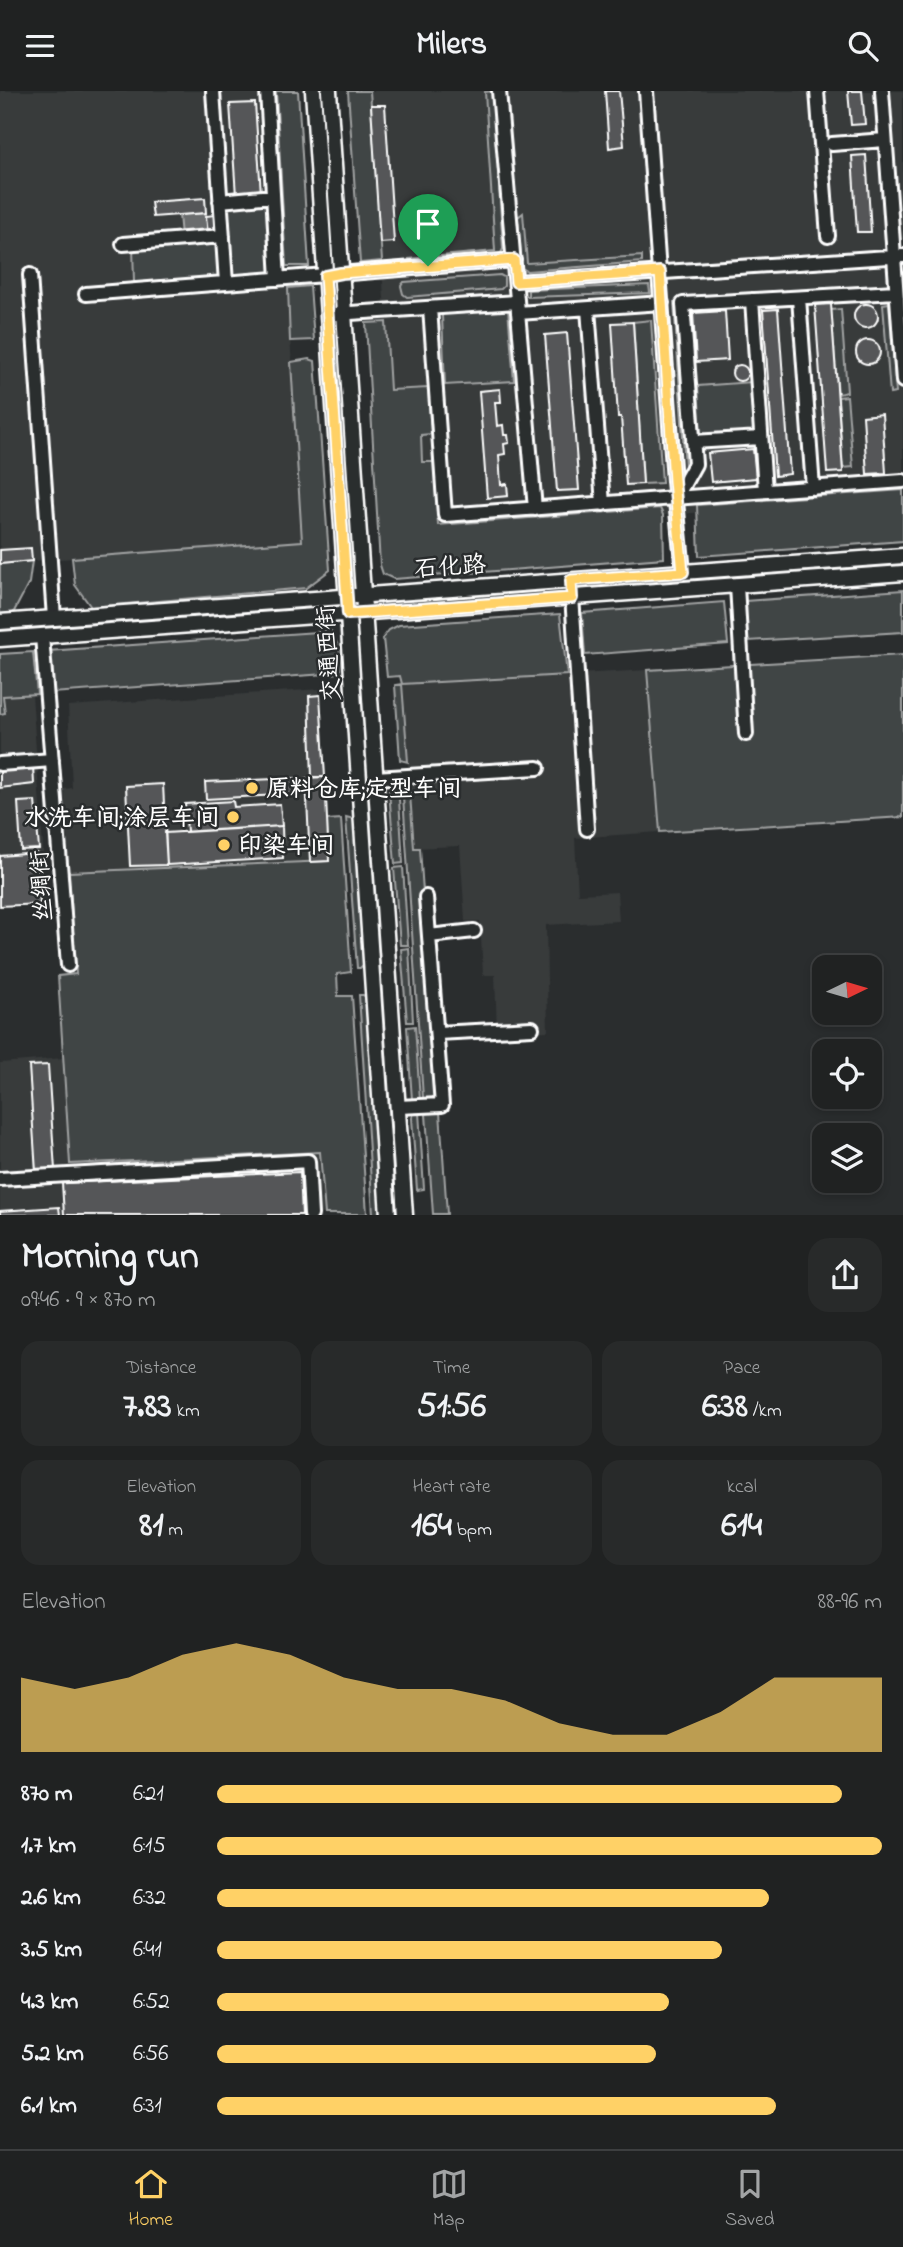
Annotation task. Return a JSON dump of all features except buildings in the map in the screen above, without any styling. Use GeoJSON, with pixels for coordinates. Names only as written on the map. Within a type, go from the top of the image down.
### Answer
{"type":"FeatureCollection","features":[{"type":"Feature","properties":{"kind":"main road","name":"交通西街"},"geometry":{"type":"LineString","coordinates":[[313,91],[328,315],[355,596],[364,613],[405,1215]]}},
{"type":"Feature","properties":{"kind":"main road","name":"交通西街"},"geometry":{"type":"LineString","coordinates":[[329,91],[344,314],[355,596],[348,614],[388,1215]]}},
{"type":"Feature","properties":{"kind":"main road","name":"石化路"},"geometry":{"type":"LineString","coordinates":[[0,622],[903,556]]}},
{"type":"Feature","properties":{"kind":"main road","name":"石化路"},"geometry":{"type":"LineString","coordinates":[[0,639],[903,573]]}},
{"type":"Feature","properties":{"kind":"street"},"geometry":{"type":"LineString","coordinates":[[213,91],[226,283]]}},
{"type":"Feature","properties":{"kind":"street"},"geometry":{"type":"LineString","coordinates":[[267,91],[278,279]]}},
{"type":"Feature","properties":{"kind":"street"},"geometry":{"type":"LineString","coordinates":[[499,91],[535,509]]}},
{"type":"Feature","properties":{"kind":"street"},"geometry":{"type":"LineString","coordinates":[[646,91],[683,572]]}},
{"type":"Feature","properties":{"kind":"street"},"geometry":{"type":"LineString","coordinates":[[817,91],[828,236]]}},
{"type":"Feature","properties":{"kind":"street"},"geometry":{"type":"LineString","coordinates":[[882,91],[898,256],[896,292],[903,381]]}},
{"type":"Feature","properties":{"kind":"street"},"geometry":{"type":"LineString","coordinates":[[832,144],[885,140]]}},
{"type":"Feature","properties":{"kind":"street"},"geometry":{"type":"LineString","coordinates":[[220,201],[273,196]]}},
{"type":"Feature","properties":{"kind":"street"},"geometry":{"type":"LineString","coordinates":[[123,244],[223,236]]}},
{"type":"Feature","properties":{"kind":"street"},"geometry":{"type":"LineString","coordinates":[[516,282],[898,256]]}},
{"type":"Feature","properties":{"kind":"street"},"geometry":{"type":"LineString","coordinates":[[86,294],[514,260]]}},
{"type":"Feature","properties":{"kind":"street"},"geometry":{"type":"LineString","coordinates":[[30,275],[54,618]]}},
{"type":"Feature","properties":{"kind":"street"},"geometry":{"type":"LineString","coordinates":[[676,498],[695,464],[683,304],[896,292]]}},
{"type":"Feature","properties":{"kind":"street"},"geometry":{"type":"LineString","coordinates":[[799,298],[813,488]]}},
{"type":"Feature","properties":{"kind":"street"},"geometry":{"type":"LineString","coordinates":[[752,300],[765,492]]}},
{"type":"Feature","properties":{"kind":"street"},"geometry":{"type":"LineString","coordinates":[[328,315],[430,308],[589,309],[662,303]]}},
{"type":"Feature","properties":{"kind":"street"},"geometry":{"type":"LineString","coordinates":[[430,308],[445,515],[903,481]]}},
{"type":"Feature","properties":{"kind":"street"},"geometry":{"type":"LineString","coordinates":[[589,309],[603,504]]}},
{"type":"Feature","properties":{"kind":"street"},"geometry":{"type":"LineString","coordinates":[[693,442],[761,438]]}},
{"type":"Feature","properties":{"kind":"street"},"geometry":{"type":"LineString","coordinates":[[571,580],[587,829]]}},
{"type":"Feature","properties":{"kind":"street"},"geometry":{"type":"LineString","coordinates":[[737,586],[746,734]]}},
{"type":"Feature","properties":{"kind":"street","name":"丝绸街"},"geometry":{"type":"LineString","coordinates":[[42,636],[68,965]]}},
{"type":"Feature","properties":{"kind":"street"},"geometry":{"type":"LineString","coordinates":[[0,764],[52,760]]}},
{"type":"Feature","properties":{"kind":"street"},"geometry":{"type":"LineString","coordinates":[[375,778],[538,768]]}},
{"type":"Feature","properties":{"kind":"street"},"geometry":{"type":"LineString","coordinates":[[398,1107],[442,1105],[426,897]]}},
{"type":"Feature","properties":{"kind":"street"},"geometry":{"type":"LineString","coordinates":[[429,936],[474,931]]}},
{"type":"Feature","properties":{"kind":"street"},"geometry":{"type":"LineString","coordinates":[[437,1033],[532,1028]]}},
{"type":"Feature","properties":{"kind":"street"},"geometry":{"type":"LineString","coordinates":[[0,1179],[308,1161],[311,1215]]}},
{"type":"Feature","properties":{"kind":"shaded area"},"geometry":{"type":"Polygon","coordinates":[[[0,91],[276,91],[302,542],[32,561],[31,548],[0,550],[0,91]]]}},
{"type":"Feature","properties":{"kind":"shaded area"},"geometry":{"type":"Polygon","coordinates":[[[276,91],[298,91],[309,266],[286,266],[276,91]]]}},
{"type":"Feature","properties":{"kind":"shaded area"},"geometry":{"type":"Polygon","coordinates":[[[348,91],[370,91],[382,261],[360,263],[348,91]]]}},
{"type":"Feature","properties":{"kind":"shaded area"},"geometry":{"type":"Polygon","coordinates":[[[370,91],[903,91],[903,497],[400,535],[370,91]]]}},
{"type":"Feature","properties":{"kind":"shaded area"},"geometry":{"type":"Polygon","coordinates":[[[493,91],[503,249],[499,257],[409,265],[409,259],[495,251],[485,92],[493,91]]]}},
{"type":"Feature","properties":{"kind":"shaded area"},"geometry":{"type":"Polygon","coordinates":[[[268,202],[273,272],[231,275],[226,205],[268,202]]]}},
{"type":"Feature","properties":{"kind":"shaded area"},"geometry":{"type":"Polygon","coordinates":[[[206,213],[208,234],[181,236],[179,215],[206,213]]]}},
{"type":"Feature","properties":{"kind":"shaded area"},"geometry":{"type":"Polygon","coordinates":[[[523,213],[527,263],[642,256],[642,262],[527,271],[522,268],[518,217],[523,213]]]}},
{"type":"Feature","properties":{"kind":"shaded area"},"geometry":{"type":"Polygon","coordinates":[[[218,242],[220,273],[215,278],[139,284],[134,282],[133,247],[218,242]]]}},
{"type":"Feature","properties":{"kind":"shaded area"},"geometry":{"type":"Polygon","coordinates":[[[500,275],[504,277],[504,286],[501,289],[407,297],[401,286],[404,282],[500,275]]]}},
{"type":"Feature","properties":{"kind":"shaded area"},"geometry":{"type":"Polygon","coordinates":[[[649,285],[650,293],[528,297],[528,290],[649,285]]]}},
{"type":"Feature","properties":{"kind":"shaded area"},"geometry":{"type":"Polygon","coordinates":[[[310,286],[314,340],[290,341],[288,288],[310,286]]]}},
{"type":"Feature","properties":{"kind":"shaded area"},"geometry":{"type":"Polygon","coordinates":[[[674,302],[679,302],[690,466],[685,467],[674,302]]]}},
{"type":"Feature","properties":{"kind":"shaded area"},"geometry":{"type":"Polygon","coordinates":[[[889,303],[896,393],[890,394],[883,304],[889,303]]]}},
{"type":"Feature","properties":{"kind":"shaded area"},"geometry":{"type":"Polygon","coordinates":[[[508,309],[514,381],[445,385],[442,316],[445,312],[508,309]]]}},
{"type":"Feature","properties":{"kind":"shaded area"},"geometry":{"type":"Polygon","coordinates":[[[841,309],[847,392],[838,394],[831,310],[841,309]]]}},
{"type":"Feature","properties":{"kind":"shaded area"},"geometry":{"type":"Polygon","coordinates":[[[651,320],[662,483],[643,484],[633,322],[651,320]]]}},
{"type":"Feature","properties":{"kind":"shaded area"},"geometry":{"type":"Polygon","coordinates":[[[386,322],[390,390],[428,388],[431,434],[421,435],[422,462],[434,462],[438,525],[660,508],[663,515],[664,558],[394,579],[383,574],[380,565],[366,323],[386,322]]]}},
{"type":"Feature","properties":{"kind":"shaded area"},"geometry":{"type":"Polygon","coordinates":[[[309,359],[315,361],[330,570],[306,588],[91,607],[75,585],[72,558],[302,541],[291,362],[309,359]]]}},
{"type":"Feature","properties":{"kind":"shaded area"},"geometry":{"type":"Polygon","coordinates":[[[752,382],[755,432],[701,435],[698,386],[752,382]]]}},
{"type":"Feature","properties":{"kind":"shaded area"},"geometry":{"type":"Polygon","coordinates":[[[847,396],[853,467],[843,468],[838,397],[847,396]]]}},
{"type":"Feature","properties":{"kind":"shaded area"},"geometry":{"type":"Polygon","coordinates":[[[903,490],[903,541],[699,556],[697,505],[903,490]]]}},
{"type":"Feature","properties":{"kind":"shaded area"},"geometry":{"type":"Polygon","coordinates":[[[32,561],[29,583],[9,621],[0,622],[0,564],[32,561]]]}},
{"type":"Feature","properties":{"kind":"shaded area"},"geometry":{"type":"Polygon","coordinates":[[[903,590],[903,632],[748,641],[745,601],[903,590]]]}},
{"type":"Feature","properties":{"kind":"shaded area"},"geometry":{"type":"Polygon","coordinates":[[[724,602],[728,644],[585,655],[582,613],[724,602]]]}},
{"type":"Feature","properties":{"kind":"shaded area"},"geometry":{"type":"Polygon","coordinates":[[[560,614],[567,675],[402,684],[400,676],[387,677],[383,638],[389,630],[399,625],[560,614]]]}},
{"type":"Feature","properties":{"kind":"shaded area"},"geometry":{"type":"Polygon","coordinates":[[[331,631],[338,646],[340,673],[52,693],[48,651],[331,631]]]}},
{"type":"Feature","properties":{"kind":"shaded area"},"geometry":{"type":"Polygon","coordinates":[[[33,652],[37,694],[3,696],[5,713],[0,714],[0,654],[33,652]]]}},
{"type":"Feature","properties":{"kind":"shaded area"},"geometry":{"type":"Polygon","coordinates":[[[903,655],[903,817],[660,832],[647,670],[903,655]]]}},
{"type":"Feature","properties":{"kind":"shaded area"},"geometry":{"type":"Polygon","coordinates":[[[647,670],[660,832],[575,838],[578,894],[617,892],[619,921],[546,925],[548,1031],[497,1034],[495,975],[483,975],[480,921],[465,921],[460,846],[414,848],[402,684],[647,670]]]}},
{"type":"Feature","properties":{"kind":"shaded area"},"geometry":{"type":"Polygon","coordinates":[[[402,684],[408,762],[400,760],[395,685],[402,684]]]}},
{"type":"Feature","properties":{"kind":"shaded area"},"geometry":{"type":"Polygon","coordinates":[[[320,689],[353,1214],[0,1215],[0,1063],[64,1058],[58,976],[76,974],[64,789],[72,788],[68,706],[320,689]]]}},
{"type":"Feature","properties":{"kind":"shaded area"},"geometry":{"type":"Polygon","coordinates":[[[32,694],[47,903],[0,906],[0,697],[32,694]]]}},
{"type":"Feature","properties":{"kind":"shaded area"},"geometry":{"type":"Polygon","coordinates":[[[402,781],[409,781],[414,848],[420,848],[437,1097],[423,1098],[402,781]]]}},
{"type":"Feature","properties":{"kind":"shaded area"},"geometry":{"type":"Polygon","coordinates":[[[398,783],[403,863],[395,864],[389,791],[398,783]]]}},
{"type":"Feature","properties":{"kind":"shaded area"},"geometry":{"type":"Polygon","coordinates":[[[346,817],[354,819],[364,964],[360,968],[357,968],[346,817]]]}},
{"type":"Feature","properties":{"kind":"shaded area"},"geometry":{"type":"Polygon","coordinates":[[[341,819],[351,972],[337,974],[338,996],[352,996],[367,1214],[325,1214],[320,1152],[70,1164],[58,976],[76,974],[69,872],[328,861],[327,820],[341,819]]]}},
{"type":"Feature","properties":{"kind":"shaded area"},"geometry":{"type":"Polygon","coordinates":[[[403,867],[408,945],[400,945],[394,868],[403,867]]]}},
{"type":"Feature","properties":{"kind":"shaded area"},"geometry":{"type":"Polygon","coordinates":[[[409,948],[413,1022],[407,1022],[401,949],[409,948]]]}},
{"type":"Feature","properties":{"kind":"shaded area"},"geometry":{"type":"Polygon","coordinates":[[[359,995],[367,998],[381,1214],[373,1214],[359,995]]]}},
{"type":"Feature","properties":{"kind":"shaded area"},"geometry":{"type":"Polygon","coordinates":[[[415,1026],[420,1100],[412,1100],[407,1027],[415,1026]]]}},
{"type":"Feature","properties":{"kind":"shaded area"},"geometry":{"type":"Polygon","coordinates":[[[419,1112],[424,1189],[417,1190],[412,1118],[414,1113],[419,1112]]]}},
{"type":"Feature","properties":{"kind":"shaded area"},"geometry":{"type":"Polygon","coordinates":[[[440,1112],[447,1214],[433,1214],[426,1114],[440,1112]]]}},
{"type":"Feature","properties":{"kind":"place","name":"原料仓库;定型车间"},"geometry":{"type":"Point","coordinates":[252,788]}},
{"type":"Feature","properties":{"kind":"place","name":"水洗车间;涂层车间"},"geometry":{"type":"Point","coordinates":[233,817]}},
{"type":"Feature","properties":{"kind":"place","name":"印染车间"},"geometry":{"type":"Point","coordinates":[224,845]}},
{"type":"Feature","properties":{"kind":"route"},"geometry":{"type":"LineString","coordinates":[[514,260],[516,282],[660,272],[683,572],[571,580],[572,598],[348,614],[325,276],[428,266],[514,260]]}}]}
